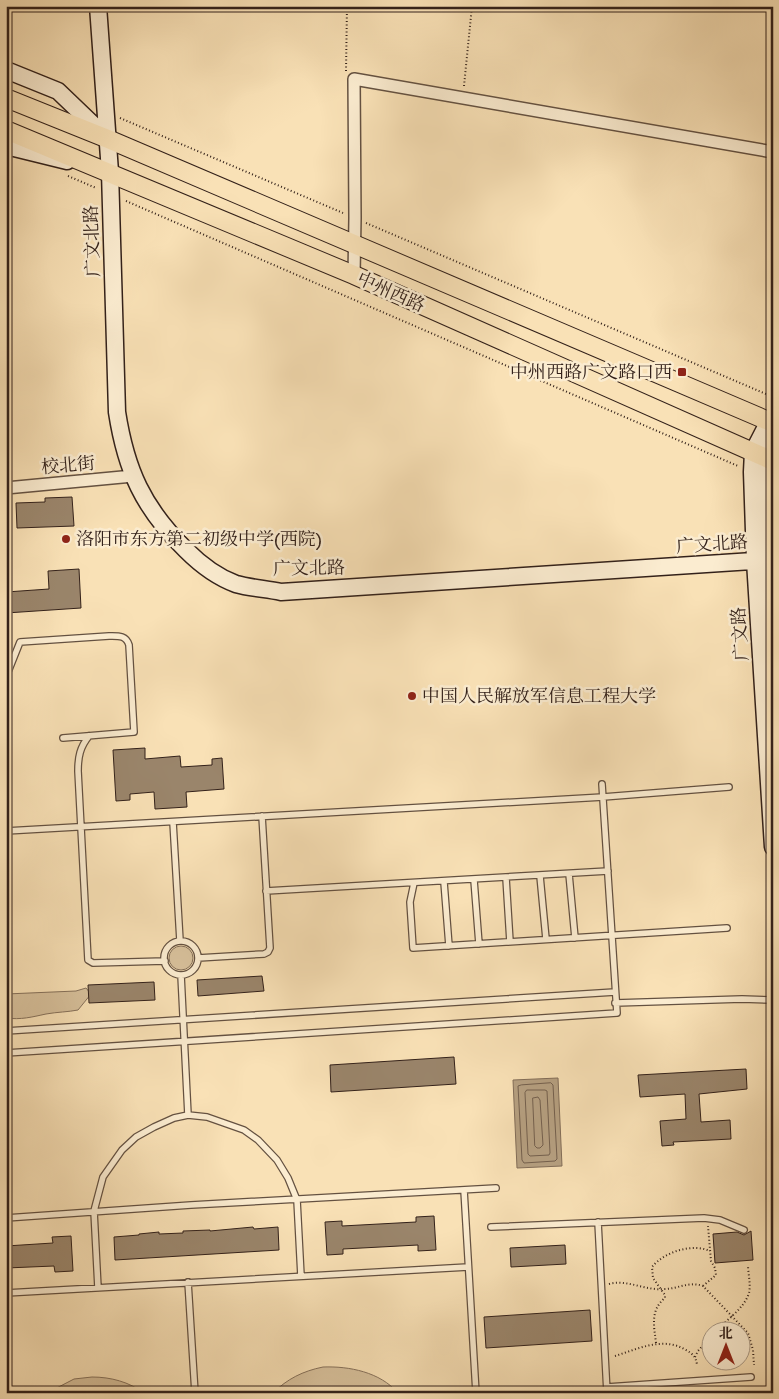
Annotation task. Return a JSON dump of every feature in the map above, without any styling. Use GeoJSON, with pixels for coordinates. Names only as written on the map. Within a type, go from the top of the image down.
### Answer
{"type":"FeatureCollection","features":[{"type":"Feature","properties":{"kind":"main road","name":"中州西路"},"geometry":{"type":"LineString","coordinates":[[6,98],[772,418]]}},
{"type":"Feature","properties":{"kind":"main road","name":"中州西路"},"geometry":{"type":"LineString","coordinates":[[6,130],[354,275],[764,457]]}},
{"type":"Feature","properties":{"kind":"street","name":"广文北路"},"geometry":{"type":"LineString","coordinates":[[98,6],[110,172],[117,412],[122,444],[133,476],[154,514],[171,536],[202,566],[236,584],[282,592],[761,561]]}},
{"type":"Feature","properties":{"kind":"street"},"geometry":{"type":"LineString","coordinates":[[6,70],[58,92],[108,139]]}},
{"type":"Feature","properties":{"kind":"street"},"geometry":{"type":"LineString","coordinates":[[354,275],[356,218],[354,79],[773,152]]}},
{"type":"Feature","properties":{"kind":"street"},"geometry":{"type":"LineString","coordinates":[[6,146],[110,172]]}},
{"type":"Feature","properties":{"kind":"street","name":"广文路"},"geometry":{"type":"LineString","coordinates":[[772,418],[764,457],[761,561],[773,847]]}},
{"type":"Feature","properties":{"kind":"street","name":"广文路"},"geometry":{"type":"LineString","coordinates":[[764,457],[752,472],[773,656]]}},
{"type":"Feature","properties":{"kind":"street","name":"校北街"},"geometry":{"type":"LineString","coordinates":[[6,488],[133,476]]}},
{"type":"Feature","properties":{"kind":"lane"},"geometry":{"type":"LineString","coordinates":[[6,677],[20,642],[109,636],[122,636],[125,638],[129,645],[134,732],[63,738]]}},
{"type":"Feature","properties":{"kind":"lane"},"geometry":{"type":"LineString","coordinates":[[89,736],[78,759],[88,960],[93,963],[165,961]]}},
{"type":"Feature","properties":{"kind":"lane"},"geometry":{"type":"LineString","coordinates":[[6,1053],[617,1013],[602,784]]}},
{"type":"Feature","properties":{"kind":"lane"},"geometry":{"type":"LineString","coordinates":[[6,831],[603,797],[729,787]]}},
{"type":"Feature","properties":{"kind":"lane"},"geometry":{"type":"LineString","coordinates":[[198,958],[268,952],[270,948],[262,816]]}},
{"type":"Feature","properties":{"kind":"lane"},"geometry":{"type":"LineString","coordinates":[[173,822],[180,941]]}},
{"type":"Feature","properties":{"kind":"lane"},"geometry":{"type":"LineString","coordinates":[[266,891],[608,871]]}},
{"type":"Feature","properties":{"kind":"lane"},"geometry":{"type":"LineString","coordinates":[[569,874],[575,938]]}},
{"type":"Feature","properties":{"kind":"lane"},"geometry":{"type":"LineString","coordinates":[[540,876],[546,939]]}},
{"type":"Feature","properties":{"kind":"lane"},"geometry":{"type":"LineString","coordinates":[[506,878],[510,942]]}},
{"type":"Feature","properties":{"kind":"lane"},"geometry":{"type":"LineString","coordinates":[[474,880],[479,944]]}},
{"type":"Feature","properties":{"kind":"lane"},"geometry":{"type":"LineString","coordinates":[[444,882],[449,946]]}},
{"type":"Feature","properties":{"kind":"lane"},"geometry":{"type":"LineString","coordinates":[[414,883],[410,902],[413,948],[727,928]]}},
{"type":"Feature","properties":{"kind":"lane"},"geometry":{"type":"LineString","coordinates":[[180,941],[191,944],[195,948],[198,958],[198,963],[191,972],[181,975],[170,971],[165,961],[167,950],[175,942],[180,941]]}},
{"type":"Feature","properties":{"kind":"lane"},"geometry":{"type":"LineString","coordinates":[[181,975],[188,1115]]}},
{"type":"Feature","properties":{"kind":"lane"},"geometry":{"type":"LineString","coordinates":[[6,1031],[615,992]]}},
{"type":"Feature","properties":{"kind":"lane"},"geometry":{"type":"LineString","coordinates":[[616,1003],[742,999],[773,1000]]}},
{"type":"Feature","properties":{"kind":"lane"},"geometry":{"type":"LineString","coordinates":[[98,1288],[94,1211],[103,1177],[122,1150],[136,1137],[174,1118],[188,1115],[207,1116],[244,1130],[258,1140],[277,1160],[298,1200],[301,1276]]}},
{"type":"Feature","properties":{"kind":"lane"},"geometry":{"type":"LineString","coordinates":[[6,1218],[94,1211],[496,1188]]}},
{"type":"Feature","properties":{"kind":"lane"},"geometry":{"type":"LineString","coordinates":[[464,1190],[476,1393]]}},
{"type":"Feature","properties":{"kind":"lane"},"geometry":{"type":"LineString","coordinates":[[492,1227],[704,1218],[720,1220],[744,1230]]}},
{"type":"Feature","properties":{"kind":"lane"},"geometry":{"type":"LineString","coordinates":[[598,1222],[607,1390],[751,1377]]}},
{"type":"Feature","properties":{"kind":"lane"},"geometry":{"type":"LineString","coordinates":[[6,1294],[468,1267]]}},
{"type":"Feature","properties":{"kind":"lane"},"geometry":{"type":"LineString","coordinates":[[188,1282],[195,1393]]}},
{"type":"Feature","properties":{"kind":"path"},"geometry":{"type":"LineString","coordinates":[[346,74],[347,6]]}},
{"type":"Feature","properties":{"kind":"path"},"geometry":{"type":"LineString","coordinates":[[463,98],[472,6]]}},
{"type":"Feature","properties":{"kind":"path"},"geometry":{"type":"LineString","coordinates":[[107,112],[773,397]]}},
{"type":"Feature","properties":{"kind":"path"},"geometry":{"type":"LineString","coordinates":[[67,175],[752,472]]}},
{"type":"Feature","properties":{"kind":"path"},"geometry":{"type":"LineString","coordinates":[[704,1218],[708,1225],[710,1261],[715,1268],[716,1275],[704,1286]]}},
{"type":"Feature","properties":{"kind":"path"},"geometry":{"type":"LineString","coordinates":[[656,1344],[653,1317],[659,1302],[665,1298],[665,1295],[656,1283],[652,1274],[652,1267],[674,1252],[700,1248],[710,1251]]}},
{"type":"Feature","properties":{"kind":"path"},"geometry":{"type":"LineString","coordinates":[[726,1322],[746,1299],[749,1292],[748,1265]]}},
{"type":"Feature","properties":{"kind":"path"},"geometry":{"type":"LineString","coordinates":[[602,1291],[608,1285],[619,1283],[662,1290],[687,1284],[704,1286],[748,1333],[753,1350],[754,1365]]}},
{"type":"Feature","properties":{"kind":"path"},"geometry":{"type":"LineString","coordinates":[[605,1359],[656,1344],[677,1346],[695,1357]]}},
{"type":"Feature","properties":{"kind":"path"},"geometry":{"type":"LineString","coordinates":[[697,1365],[695,1357],[702,1346]]}},
{"type":"Feature","properties":{"kind":"shaded area"},"geometry":{"type":"Polygon","coordinates":[[[181,946],[186,947],[192,953],[192,963],[186,969],[181,970],[176,969],[170,963],[169,958],[170,953],[176,947],[181,946]]]}},
{"type":"Feature","properties":{"kind":"shaded area"},"geometry":{"type":"Polygon","coordinates":[[[86,988],[91,994],[78,1010],[17,1019],[6,1018],[6,994],[76,991],[86,988]]]}},
{"type":"Feature","properties":{"kind":"shaded area"},"geometry":{"type":"Polygon","coordinates":[[[323,1367],[353,1369],[373,1375],[391,1386],[398,1393],[273,1393],[296,1376],[323,1367]]]}},
{"type":"Feature","properties":{"kind":"shaded area"},"geometry":{"type":"Polygon","coordinates":[[[92,1377],[120,1381],[144,1393],[47,1393],[74,1379],[92,1377]]]}},
{"type":"Feature","properties":{"kind":"water"},"geometry":{"type":"Polygon","coordinates":[[[558,1078],[562,1166],[517,1168],[513,1080],[558,1078]]]}},
{"type":"Feature","properties":{"kind":"building"},"geometry":{"type":"Polygon","coordinates":[[[72,497],[74,526],[17,528],[16,503],[45,502],[45,498],[72,497]]]}},
{"type":"Feature","properties":{"kind":"building"},"geometry":{"type":"Polygon","coordinates":[[[79,569],[81,608],[6,613],[6,592],[49,589],[48,571],[79,569]]]}},
{"type":"Feature","properties":{"kind":"building"},"geometry":{"type":"Polygon","coordinates":[[[145,748],[145,759],[180,756],[181,767],[212,765],[212,759],[222,758],[224,789],[186,792],[187,807],[155,809],[154,792],[130,794],[130,800],[116,801],[113,750],[145,748]]]}},
{"type":"Feature","properties":{"kind":"building"},"geometry":{"type":"Polygon","coordinates":[[[262,976],[264,991],[198,996],[197,980],[262,976]]]}},
{"type":"Feature","properties":{"kind":"building"},"geometry":{"type":"Polygon","coordinates":[[[154,982],[155,1000],[89,1003],[88,985],[154,982]]]}},
{"type":"Feature","properties":{"kind":"building"},"geometry":{"type":"Polygon","coordinates":[[[454,1057],[456,1084],[331,1092],[330,1065],[454,1057]]]}},
{"type":"Feature","properties":{"kind":"building"},"geometry":{"type":"Polygon","coordinates":[[[746,1069],[747,1089],[699,1094],[701,1122],[730,1120],[731,1139],[673,1142],[674,1145],[662,1146],[660,1121],[686,1119],[685,1094],[640,1097],[638,1075],[746,1069]]]}},
{"type":"Feature","properties":{"kind":"building"},"geometry":{"type":"Polygon","coordinates":[[[434,1216],[436,1250],[418,1251],[418,1245],[343,1249],[343,1254],[327,1255],[325,1222],[342,1221],[342,1226],[416,1222],[416,1217],[434,1216]]]}},
{"type":"Feature","properties":{"kind":"building"},"geometry":{"type":"Polygon","coordinates":[[[253,1227],[254,1229],[278,1227],[279,1250],[115,1260],[114,1237],[159,1232],[159,1234],[183,1233],[183,1231],[210,1231],[253,1227]]]}},
{"type":"Feature","properties":{"kind":"building"},"geometry":{"type":"Polygon","coordinates":[[[751,1231],[753,1260],[715,1263],[713,1234],[737,1232],[744,1235],[751,1231]]]}},
{"type":"Feature","properties":{"kind":"building"},"geometry":{"type":"Polygon","coordinates":[[[71,1236],[73,1271],[55,1272],[54,1266],[6,1268],[6,1246],[53,1243],[52,1237],[71,1236]]]}},
{"type":"Feature","properties":{"kind":"building"},"geometry":{"type":"Polygon","coordinates":[[[565,1245],[566,1264],[511,1267],[510,1248],[565,1245]]]}},
{"type":"Feature","properties":{"kind":"building"},"geometry":{"type":"Polygon","coordinates":[[[590,1310],[592,1341],[486,1348],[484,1317],[590,1310]]]}},
{"type":"Feature","properties":{"kind":"place","name":"中州西路广文路口西"},"geometry":{"type":"Point","coordinates":[682,372]}},
{"type":"Feature","properties":{"kind":"place","name":"洛阳市东方第二初级中学(西院)"},"geometry":{"type":"Point","coordinates":[66,539]}},
{"type":"Feature","properties":{"kind":"place","name":"中国人民解放军信息工程大学"},"geometry":{"type":"Point","coordinates":[412,696]}}]}
